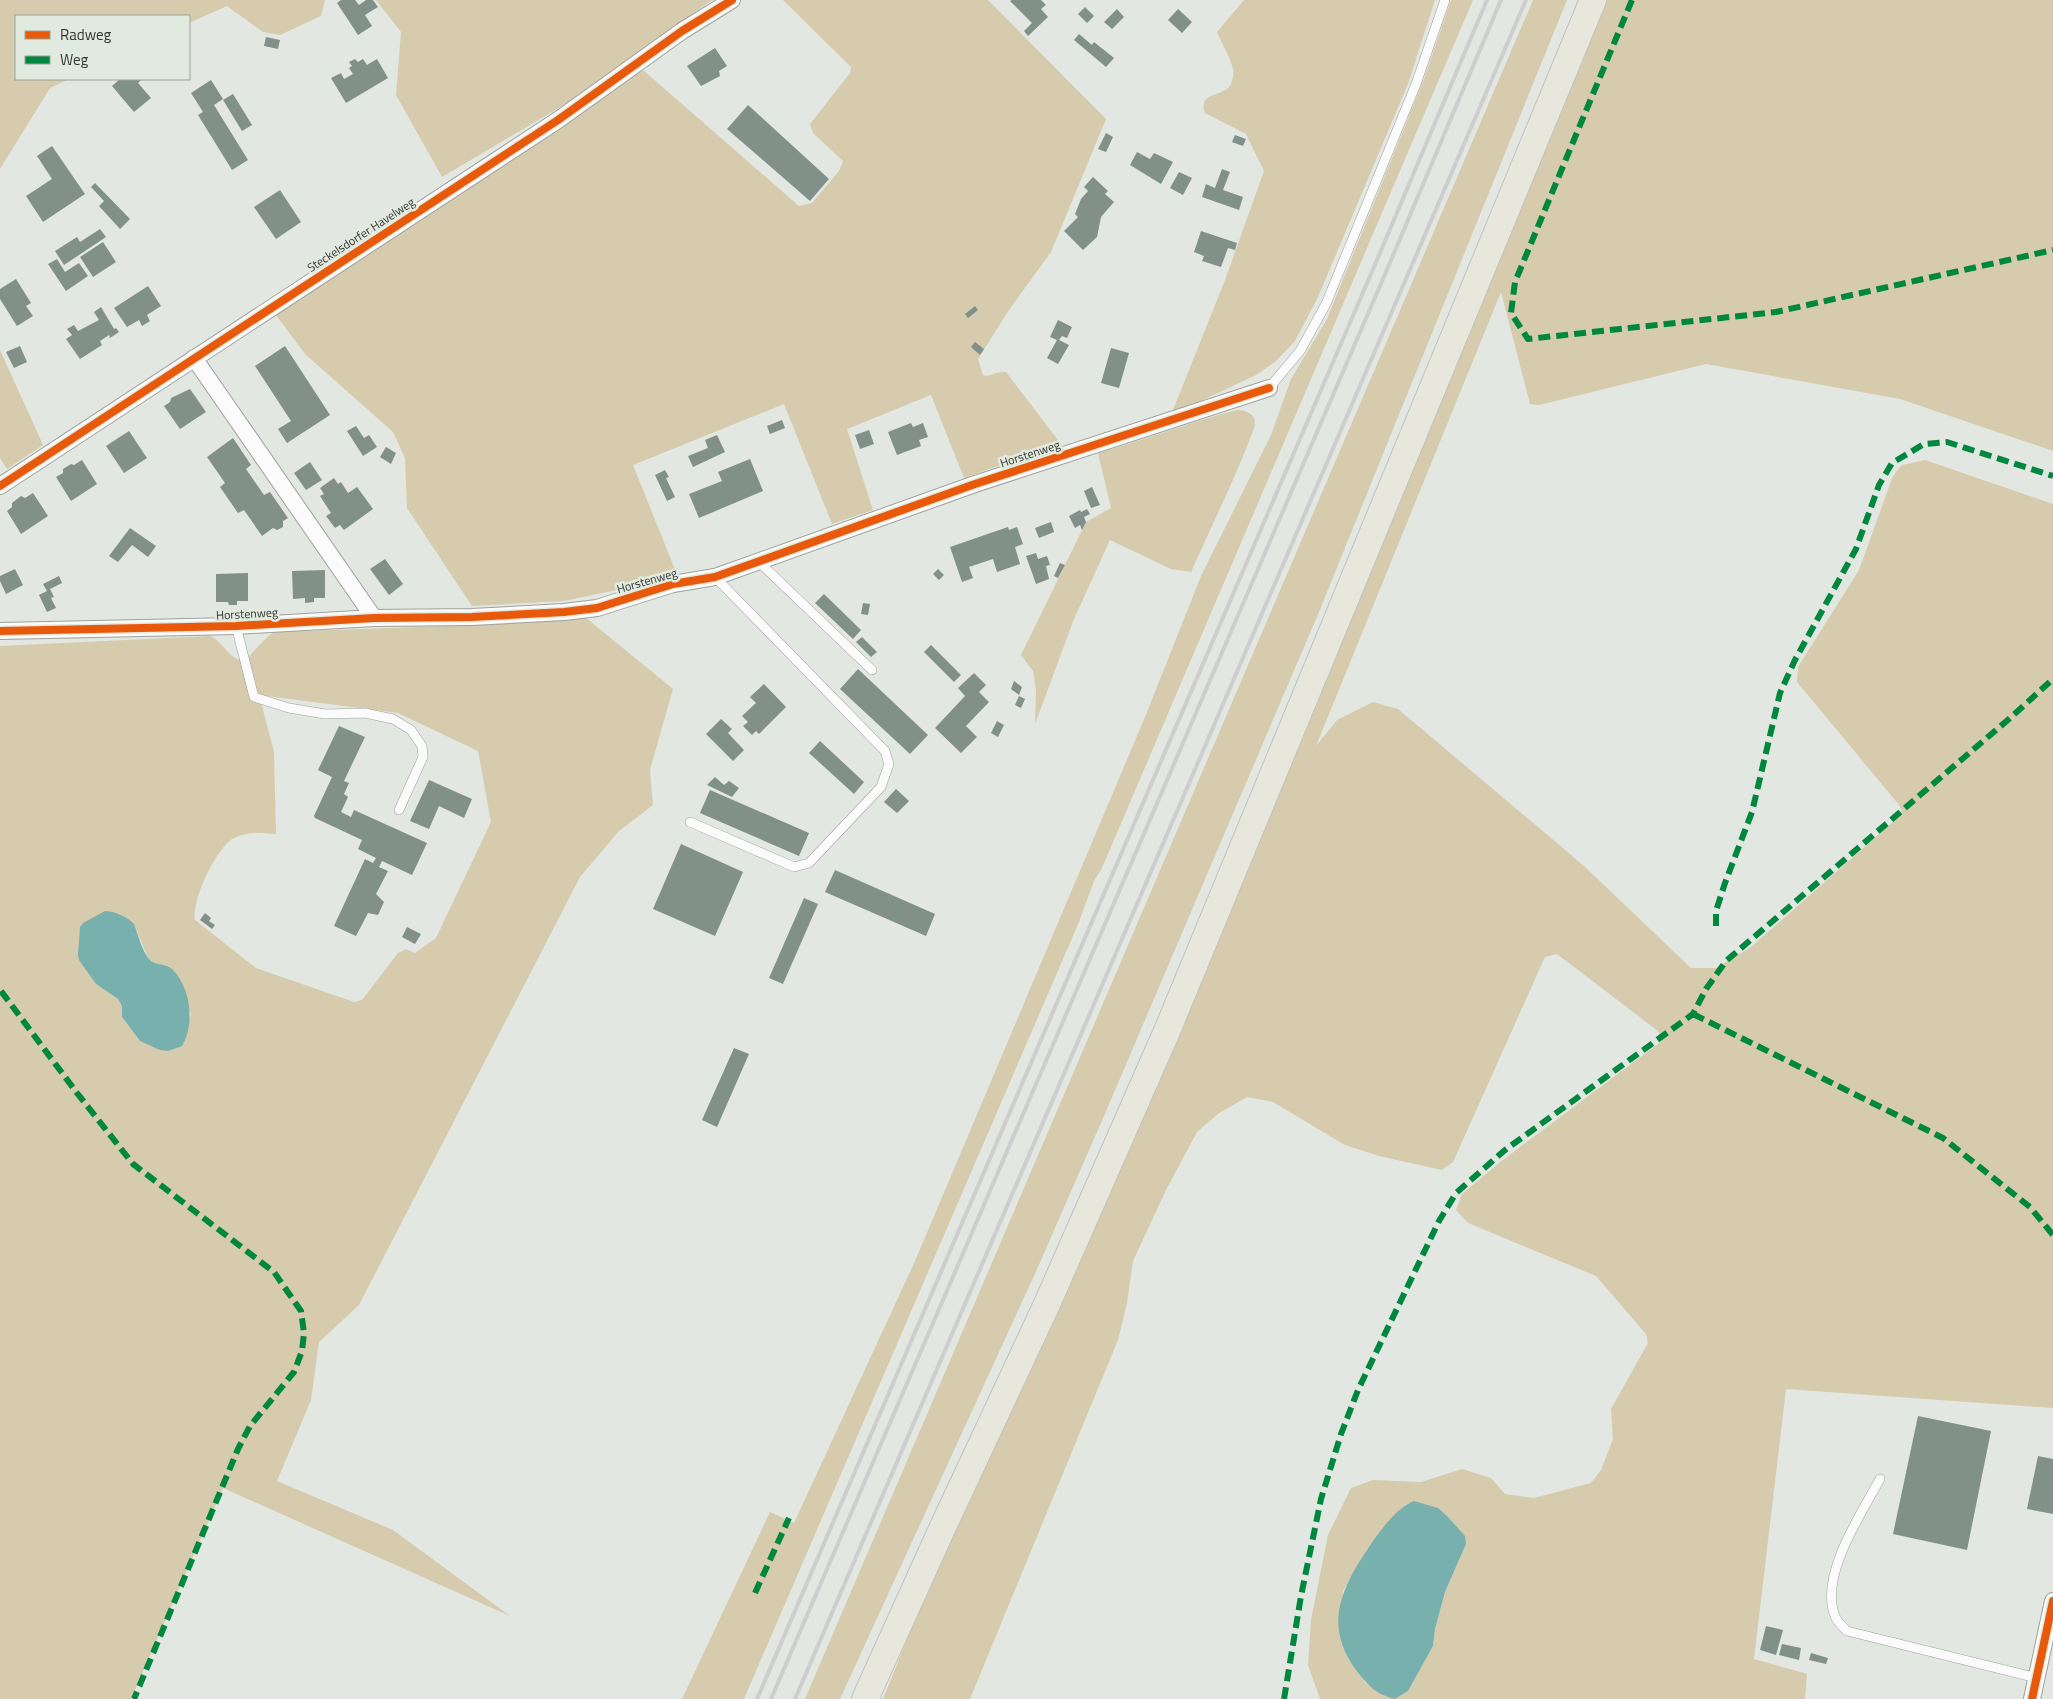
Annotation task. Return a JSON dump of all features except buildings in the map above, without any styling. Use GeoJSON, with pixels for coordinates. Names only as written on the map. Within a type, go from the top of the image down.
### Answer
{"type":"FeatureCollection","features":[{"type":"Feature","properties":{"kind":"main road"},"geometry":{"type":"LineString","coordinates":[[865,1699],[1047,1304],[1167,1031],[1593,0]]}},
{"type":"Feature","properties":{"kind":"street","name":"Steckelsdorfer Havelweg"},"geometry":{"type":"LineString","coordinates":[[0,486],[558,120],[682,31],[732,0]]}},
{"type":"Feature","properties":{"kind":"street"},"geometry":{"type":"LineString","coordinates":[[194,358],[374,618]]}},
{"type":"Feature","properties":{"kind":"street","name":"Horstenweg"},"geometry":{"type":"LineString","coordinates":[[0,631],[236,626],[374,618],[472,617],[564,612],[597,608],[672,584],[715,577],[975,484],[1269,388]]}},
{"type":"Feature","properties":{"kind":"street"},"geometry":{"type":"LineString","coordinates":[[2032,1699],[2036,1678],[2049,1638],[2053,1601]]}},
{"type":"Feature","properties":{"kind":"lane"},"geometry":{"type":"LineString","coordinates":[[1269,388],[1300,352],[1326,304],[1416,84],[1444,0]]}},
{"type":"Feature","properties":{"kind":"lane"},"geometry":{"type":"LineString","coordinates":[[758,561],[872,670]]}},
{"type":"Feature","properties":{"kind":"lane"},"geometry":{"type":"LineString","coordinates":[[690,822],[794,867],[809,863],[881,787],[889,764],[885,751],[715,577]]}},
{"type":"Feature","properties":{"kind":"lane","name":"Horstenweg"},"geometry":{"type":"LineString","coordinates":[[236,626],[254,697],[289,708],[325,714],[365,713],[393,719],[411,730],[422,746],[423,757],[399,810]]}},
{"type":"Feature","properties":{"kind":"lane"},"geometry":{"type":"LineString","coordinates":[[1880,1479],[1839,1559],[1833,1582],[1831,1600],[1836,1617],[1847,1632],[2036,1678]]}},
{"type":"Feature","properties":{"kind":"shaded area"},"geometry":{"type":"Polygon","coordinates":[[[0,0],[325,0],[321,16],[280,35],[263,32],[227,6],[190,23],[190,15],[15,15],[15,80],[67,80],[50,88],[0,169],[0,0]]]}},
{"type":"Feature","properties":{"kind":"shaded area"},"geometry":{"type":"Polygon","coordinates":[[[376,0],[712,0],[572,100],[442,177],[396,95],[401,32],[376,0]]]}},
{"type":"Feature","properties":{"kind":"shaded area"},"geometry":{"type":"Polygon","coordinates":[[[783,0],[988,0],[1106,119],[1051,252],[1009,310],[978,359],[983,375],[988,376],[1006,372],[1061,444],[964,478],[931,395],[847,429],[873,510],[832,524],[784,404],[633,465],[678,577],[564,601],[472,606],[407,508],[405,458],[393,432],[305,354],[276,315],[643,70],[799,206],[812,203],[839,171],[843,161],[813,133],[810,124],[850,73],[851,67],[783,0]]]}},
{"type":"Feature","properties":{"kind":"shaded area"},"geometry":{"type":"Polygon","coordinates":[[[1244,0],[1435,0],[1408,84],[1318,297],[1295,341],[1275,362],[1256,375],[1171,415],[1225,280],[1264,171],[1246,134],[1205,113],[1204,105],[1205,100],[1225,90],[1232,81],[1232,64],[1217,32],[1244,0]]]}},
{"type":"Feature","properties":{"kind":"shaded area"},"geometry":{"type":"Polygon","coordinates":[[[1451,0],[1473,0],[744,1699],[682,1699],[770,1512],[794,1523],[915,1261],[1145,717],[1201,576],[1271,435],[1291,379],[1327,319],[1424,79],[1451,0]]]}},
{"type":"Feature","properties":{"kind":"shaded area"},"geometry":{"type":"Polygon","coordinates":[[[1533,0],[1567,0],[1319,612],[1107,1109],[1038,1267],[840,1699],[805,1699],[1533,0]]]}},
{"type":"Feature","properties":{"kind":"shaded area"},"geometry":{"type":"Polygon","coordinates":[[[1605,0],[2053,0],[2053,451],[1900,399],[1706,364],[1539,405],[1530,404],[1501,292],[1316,746],[1337,720],[1373,702],[1398,709],[1584,866],[1691,968],[1716,968],[1751,947],[1902,814],[1900,806],[1797,682],[1798,667],[1859,570],[1893,476],[1902,465],[1925,460],[2053,504],[2053,1408],[1786,1389],[1754,1659],[1807,1674],[1805,1699],[1395,1699],[1320,1699],[1308,1665],[1311,1620],[1328,1535],[1351,1488],[1373,1480],[1421,1482],[1462,1469],[1491,1478],[1505,1494],[1534,1498],[1591,1483],[1601,1470],[1613,1439],[1611,1409],[1648,1343],[1646,1334],[1596,1276],[1468,1223],[1456,1210],[1462,1194],[1504,1159],[1662,1041],[1658,1031],[1557,954],[1545,957],[1453,1162],[1442,1170],[1379,1156],[1345,1145],[1273,1102],[1247,1097],[1219,1113],[1197,1132],[1167,1188],[1133,1261],[1127,1303],[1118,1340],[970,1699],[883,1699],[925,1595],[1074,1272],[1180,1033],[1224,921],[1605,0]],[[1414,1502],[1406,1504],[1379,1533],[1343,1591],[1341,1642],[1349,1660],[1367,1684],[1395,1699],[1408,1691],[1433,1646],[1435,1629],[1445,1592],[1466,1544],[1438,1508],[1414,1502]]]}},
{"type":"Feature","properties":{"kind":"shaded area"},"geometry":{"type":"Polygon","coordinates":[[[0,350],[43,445],[7,469],[0,458],[0,350]]]}},
{"type":"Feature","properties":{"kind":"shaded area"},"geometry":{"type":"Polygon","coordinates":[[[1237,410],[1246,411],[1251,414],[1255,422],[1254,427],[1235,476],[1191,572],[1171,569],[1110,540],[1074,619],[1035,724],[1036,689],[1033,671],[1021,655],[1086,522],[1111,508],[1098,453],[1237,410]]]}},
{"type":"Feature","properties":{"kind":"shaded area"},"geometry":{"type":"Polygon","coordinates":[[[585,617],[673,689],[650,770],[653,805],[619,831],[580,877],[359,1305],[319,1342],[311,1400],[277,1481],[393,1530],[510,1616],[223,1488],[131,1699],[0,1699],[0,646],[210,636],[234,657],[244,661],[274,632],[476,625],[585,617]],[[259,695],[274,752],[276,834],[244,834],[227,843],[213,862],[201,888],[197,900],[195,920],[256,968],[354,1002],[362,1000],[398,953],[406,949],[415,953],[436,938],[491,822],[478,751],[398,713],[259,695]],[[134,924],[78,955],[96,984],[118,999],[122,1006],[122,1017],[140,1041],[182,1046],[191,1014],[170,967],[154,963],[148,958],[134,924]]]}},
{"type":"Feature","properties":{"kind":"water"},"geometry":{"type":"Polygon","coordinates":[[[105,911],[121,915],[131,921],[149,959],[154,963],[168,966],[179,978],[187,997],[190,1017],[189,1028],[182,1046],[168,1051],[160,1050],[140,1041],[122,1017],[122,1006],[118,999],[96,984],[79,960],[80,927],[83,923],[105,911]]]}},
{"type":"Feature","properties":{"kind":"water"},"geometry":{"type":"Polygon","coordinates":[[[1414,1501],[1438,1508],[1465,1536],[1466,1544],[1445,1592],[1435,1629],[1433,1646],[1408,1691],[1395,1699],[1382,1695],[1373,1689],[1356,1670],[1345,1652],[1340,1636],[1338,1619],[1340,1604],[1346,1588],[1363,1557],[1391,1518],[1402,1508],[1414,1501]]]}},
{"type":"Feature","properties":{"kind":"railway"},"geometry":{"type":"LineString","coordinates":[[757,1699],[1374,267],[1487,0]]}},
{"type":"Feature","properties":{"kind":"railway"},"geometry":{"type":"LineString","coordinates":[[771,1699],[1386,272],[1501,0]]}},
{"type":"Feature","properties":{"kind":"railway"},"geometry":{"type":"LineString","coordinates":[[795,1699],[1526,0]]}},
{"type":"Feature","properties":{"kind":"marked path"},"geometry":{"type":"LineString","coordinates":[[1632,0],[1515,282],[1511,313],[1528,339],[1776,312],[2053,250]]}},
{"type":"Feature","properties":{"kind":"marked path"},"geometry":{"type":"LineString","coordinates":[[1716,926],[1716,911],[1752,812],[1780,693],[1795,660],[1856,549],[1879,485],[1892,463],[1924,444],[1947,442],[2053,476]]}},
{"type":"Feature","properties":{"kind":"marked path"},"geometry":{"type":"LineString","coordinates":[[1284,1699],[1301,1596],[1321,1499],[1341,1434],[1358,1390],[1439,1221],[1456,1193],[1505,1150],[1693,1014],[1706,989],[1726,961],[2009,719],[2053,679]]}},
{"type":"Feature","properties":{"kind":"marked path"},"geometry":{"type":"LineString","coordinates":[[1,991],[133,1164],[274,1272],[301,1311],[304,1333],[302,1351],[294,1372],[250,1426],[238,1449],[134,1699]]}},
{"type":"Feature","properties":{"kind":"marked path"},"geometry":{"type":"LineString","coordinates":[[1693,1014],[1943,1138],[2030,1207],[2053,1235]]}},
{"type":"Feature","properties":{"kind":"marked path"},"geometry":{"type":"LineString","coordinates":[[755,1593],[789,1518]]}},
{"type":"Feature","properties":{"kind":"cycle path"},"geometry":{"type":"LineString","coordinates":[[0,486],[558,120],[682,31],[732,0]]}},
{"type":"Feature","properties":{"kind":"cycle path"},"geometry":{"type":"LineString","coordinates":[[0,631],[236,626],[374,618],[472,617],[564,612],[597,608],[673,584],[715,577],[975,484],[1269,388]]}},
{"type":"Feature","properties":{"kind":"cycle path"},"geometry":{"type":"LineString","coordinates":[[2032,1699],[2053,1601]]}}]}
